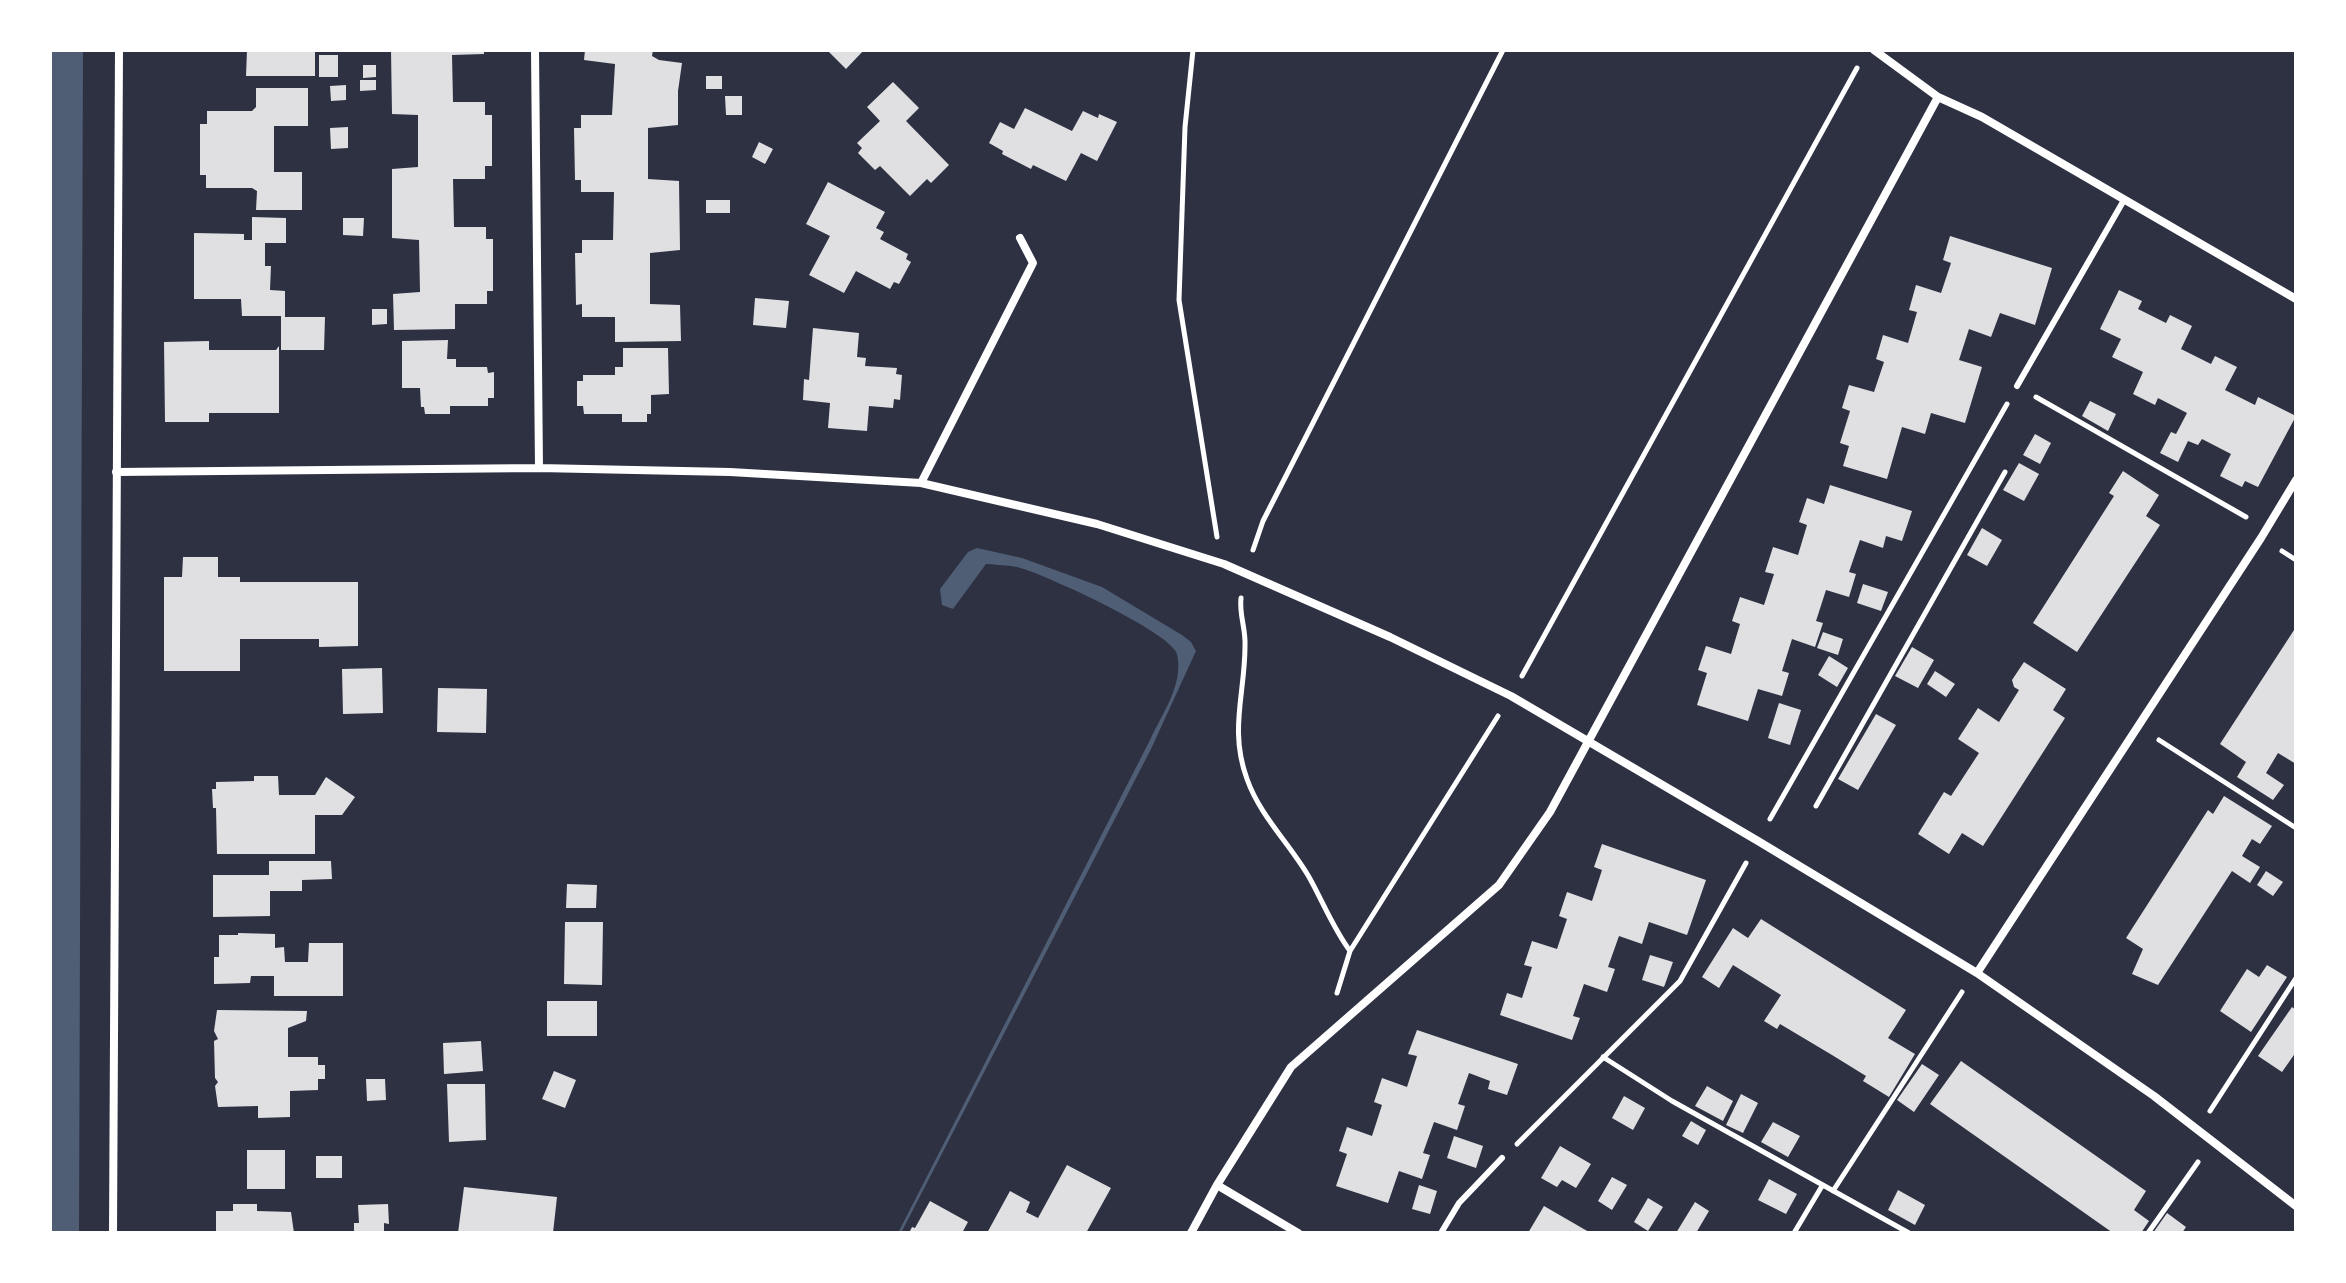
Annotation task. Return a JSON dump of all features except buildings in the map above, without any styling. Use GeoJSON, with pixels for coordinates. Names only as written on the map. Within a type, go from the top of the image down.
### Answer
{"type":"FeatureCollection","features":[{"type":"Feature","properties":{"kind":"street"},"geometry":{"type":"LineString","coordinates":[[113,1233],[119,50]]}},
{"type":"Feature","properties":{"kind":"street"},"geometry":{"type":"LineString","coordinates":[[535,50],[539,468]]}},
{"type":"Feature","properties":{"kind":"street"},"geometry":{"type":"LineString","coordinates":[[1874,50],[1938,97],[1982,117],[2296,299]]}},
{"type":"Feature","properties":{"kind":"street"},"geometry":{"type":"LineString","coordinates":[[1191,1233],[1217,1185],[1291,1067],[1499,885],[1550,812],[1938,97]]}},
{"type":"Feature","properties":{"kind":"street"},"geometry":{"type":"LineString","coordinates":[[921,483],[1033,263],[1020,238]]}},
{"type":"Feature","properties":{"kind":"street"},"geometry":{"type":"LineString","coordinates":[[116,472],[539,468],[730,472],[921,483],[1097,524],[1224,564],[1390,637],[1511,696],[1758,841],[1977,973],[2154,1096],[2296,1206]]}},
{"type":"Feature","properties":{"kind":"street"},"geometry":{"type":"LineString","coordinates":[[1977,973],[2296,480]]}},
{"type":"Feature","properties":{"kind":"street"},"geometry":{"type":"LineString","coordinates":[[1217,1185],[1298,1233]]}},
{"type":"Feature","properties":{"kind":"lane"},"geometry":{"type":"LineString","coordinates":[[2017,386],[2124,200]]}},
{"type":"Feature","properties":{"kind":"lane"},"geometry":{"type":"LineString","coordinates":[[1441,1233],[1459,1203],[1502,1158]]}},
{"type":"Feature","properties":{"kind":"path"},"geometry":{"type":"LineString","coordinates":[[1193,50],[1185,127],[1179,300],[1212,518],[1224,564]]}},
{"type":"Feature","properties":{"kind":"path"},"geometry":{"type":"LineString","coordinates":[[1350,951],[1335,932],[1308,875],[1260,806],[1247,780],[1240,753],[1237,720],[1246,648],[1240,614],[1246,573],[1263,521],[1503,50]]}},
{"type":"Feature","properties":{"kind":"path"},"geometry":{"type":"LineString","coordinates":[[1323,1037],[1350,951],[1511,696],[1859,64]]}},
{"type":"Feature","properties":{"kind":"path"},"geometry":{"type":"LineString","coordinates":[[1502,1158],[1680,981],[2017,386],[2266,530]]}},
{"type":"Feature","properties":{"kind":"path"},"geometry":{"type":"LineString","coordinates":[[1816,806],[2005,472]]}},
{"type":"Feature","properties":{"kind":"path"},"geometry":{"type":"LineString","coordinates":[[2138,727],[2296,828]]}},
{"type":"Feature","properties":{"kind":"path"},"geometry":{"type":"LineString","coordinates":[[1833,1191],[1960,994],[1977,973]]}},
{"type":"Feature","properties":{"kind":"path"},"geometry":{"type":"LineString","coordinates":[[2197,1130],[2296,978]]}},
{"type":"Feature","properties":{"kind":"path"},"geometry":{"type":"LineString","coordinates":[[1603,1057],[1672,1101],[1909,1233]]}},
{"type":"Feature","properties":{"kind":"path"},"geometry":{"type":"LineString","coordinates":[[2148,1233],[2213,1141]]}},
{"type":"Feature","properties":{"kind":"path"},"geometry":{"type":"LineString","coordinates":[[1794,1233],[1822,1186]]}},
{"type":"Feature","properties":{"kind":"water"},"geometry":{"type":"Polygon","coordinates":[[[50,50],[83,50],[79,1233],[50,1233],[50,50]]]}},
{"type":"Feature","properties":{"kind":"water"},"geometry":{"type":"Polygon","coordinates":[[[977,548],[1022,558],[1102,587],[1182,635],[1196,651],[1151,749],[901,1233],[898,1233],[1166,709],[1177,676],[1177,654],[1153,632],[1077,591],[1017,567],[986,564],[953,609],[942,605],[940,589],[968,552],[977,548]]]}}]}
